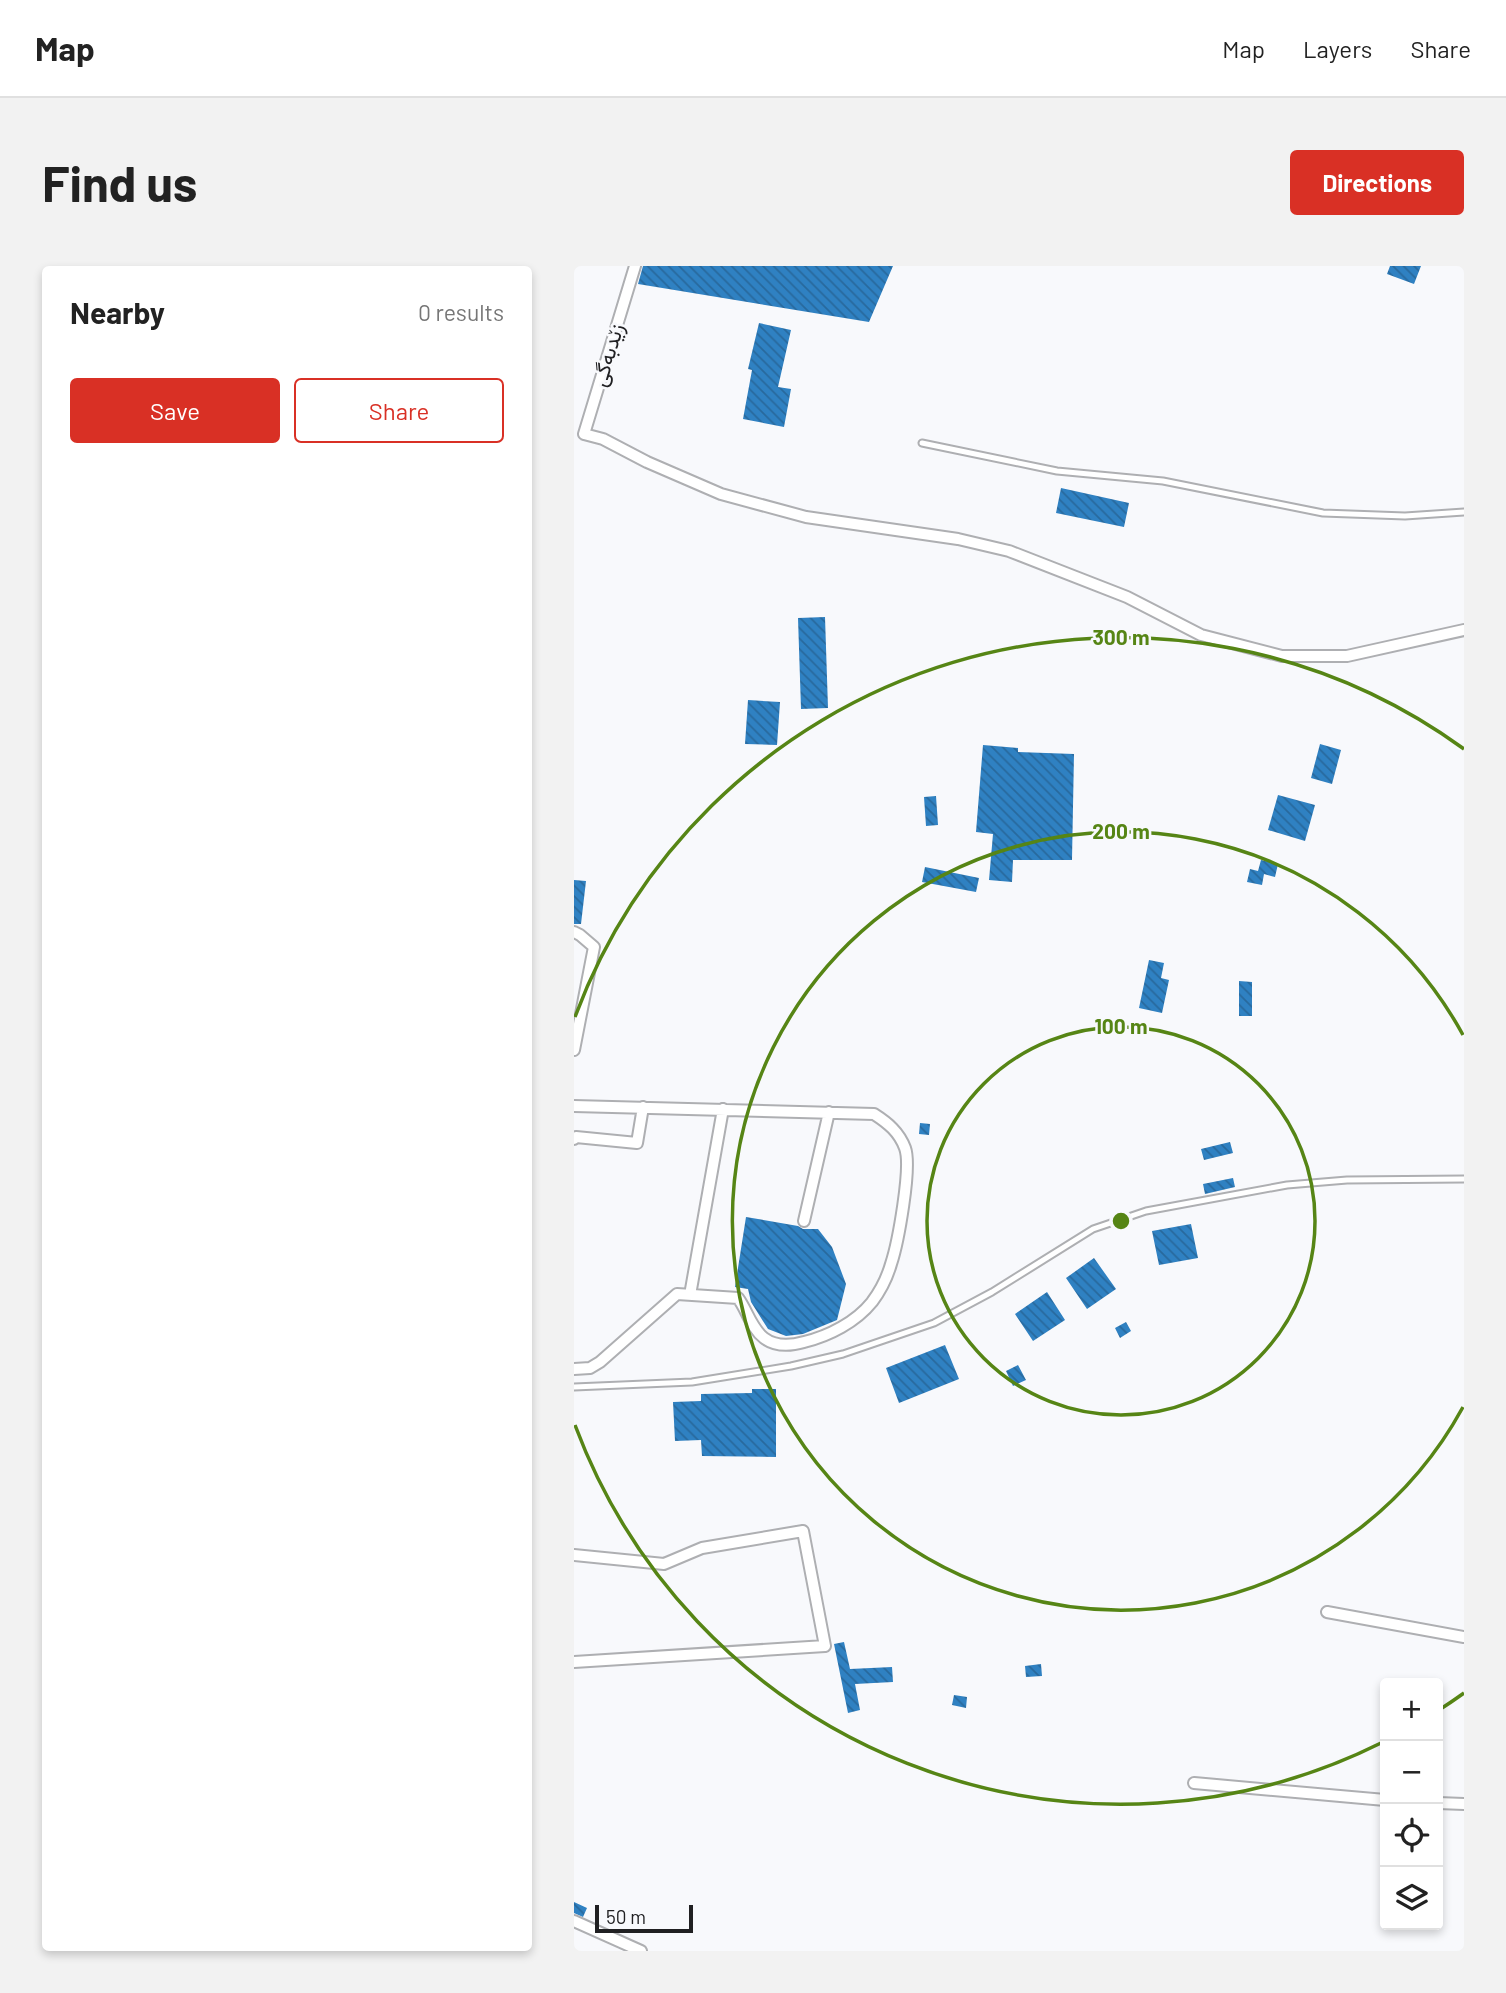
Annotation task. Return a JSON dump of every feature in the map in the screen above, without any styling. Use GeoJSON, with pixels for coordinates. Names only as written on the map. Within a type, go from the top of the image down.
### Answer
{"type":"FeatureCollection","features":[{"type":"Feature","properties":{"kind":"street","name":"زێدبەگی"},"geometry":{"type":"LineString","coordinates":[[579,436],[635,266]]}},
{"type":"Feature","properties":{"kind":"street"},"geometry":{"type":"LineString","coordinates":[[579,436],[603,439],[721,495],[806,517],[958,539],[1009,551],[1127,597],[1201,635],[1282,656],[1347,656],[1464,630]]}},
{"type":"Feature","properties":{"kind":"street"},"geometry":{"type":"LineString","coordinates":[[574,932],[594,947],[574,1050]]}},
{"type":"Feature","properties":{"kind":"street"},"geometry":{"type":"LineString","coordinates":[[574,1105],[874,1114],[891,1124],[905,1149],[909,1167],[892,1261],[872,1302],[858,1317],[826,1335],[794,1344],[777,1345],[762,1337],[738,1298],[677,1294],[600,1362],[590,1368],[574,1369]]}},
{"type":"Feature","properties":{"kind":"street"},"geometry":{"type":"LineString","coordinates":[[574,1139],[588,1136],[637,1143],[643,1107]]}},
{"type":"Feature","properties":{"kind":"street"},"geometry":{"type":"LineString","coordinates":[[690,1295],[723,1109]]}},
{"type":"Feature","properties":{"kind":"street"},"geometry":{"type":"LineString","coordinates":[[804,1221],[829,1112]]}},
{"type":"Feature","properties":{"kind":"street"},"geometry":{"type":"LineString","coordinates":[[574,1555],[664,1564],[702,1548],[803,1531],[825,1647],[574,1662]]}},
{"type":"Feature","properties":{"kind":"street"},"geometry":{"type":"LineString","coordinates":[[1327,1612],[1464,1637]]}},
{"type":"Feature","properties":{"kind":"street"},"geometry":{"type":"LineString","coordinates":[[1194,1783],[1380,1800]]}},
{"type":"Feature","properties":{"kind":"street"},"geometry":{"type":"LineString","coordinates":[[1443,1803],[1464,1804]]}},
{"type":"Feature","properties":{"kind":"street"},"geometry":{"type":"LineString","coordinates":[[574,1921],[641,1951]]}},
{"type":"Feature","properties":{"kind":"lane"},"geometry":{"type":"LineString","coordinates":[[922,443],[1058,471],[1163,481],[1323,513],[1405,516],[1464,512]]}},
{"type":"Feature","properties":{"kind":"lane"},"geometry":{"type":"LineString","coordinates":[[574,1387],[692,1382],[791,1366],[843,1354],[934,1323],[992,1293],[1093,1229],[1146,1211],[1287,1185],[1347,1180],[1464,1179]]}},
{"type":"Feature","properties":{"kind":"building"},"geometry":{"type":"Polygon","coordinates":[[[643,266],[893,266],[869,322],[638,284],[643,266]]]}},
{"type":"Feature","properties":{"kind":"building"},"geometry":{"type":"Polygon","coordinates":[[[1390,266],[1421,266],[1414,284],[1387,274],[1390,266]]]}},
{"type":"Feature","properties":{"kind":"building"},"geometry":{"type":"Polygon","coordinates":[[[759,323],[791,330],[778,387],[791,389],[784,427],[743,419],[752,370],[748,369],[759,323]]]}},
{"type":"Feature","properties":{"kind":"building"},"geometry":{"type":"Polygon","coordinates":[[[1061,488],[1129,503],[1124,527],[1056,513],[1061,488]]]}},
{"type":"Feature","properties":{"kind":"building"},"geometry":{"type":"Polygon","coordinates":[[[825,617],[828,708],[801,709],[798,618],[825,617]]]}},
{"type":"Feature","properties":{"kind":"building"},"geometry":{"type":"Polygon","coordinates":[[[748,700],[780,702],[777,745],[745,744],[748,700]]]}},
{"type":"Feature","properties":{"kind":"building"},"geometry":{"type":"Polygon","coordinates":[[[1320,744],[1341,750],[1332,784],[1311,778],[1320,744]]]}},
{"type":"Feature","properties":{"kind":"building"},"geometry":{"type":"Polygon","coordinates":[[[983,745],[1018,748],[1018,752],[1074,754],[1072,860],[1013,860],[1012,882],[989,880],[993,834],[976,832],[983,745]]]}},
{"type":"Feature","properties":{"kind":"building"},"geometry":{"type":"Polygon","coordinates":[[[1278,795],[1315,805],[1305,841],[1268,830],[1278,795]]]}},
{"type":"Feature","properties":{"kind":"building"},"geometry":{"type":"Polygon","coordinates":[[[936,796],[938,825],[926,826],[924,797],[936,796]]]}},
{"type":"Feature","properties":{"kind":"building"},"geometry":{"type":"Polygon","coordinates":[[[1261,860],[1278,864],[1275,877],[1264,874],[1262,885],[1247,882],[1250,869],[1258,871],[1261,860]]]}},
{"type":"Feature","properties":{"kind":"building"},"geometry":{"type":"Polygon","coordinates":[[[925,867],[979,878],[976,892],[922,882],[925,867]]]}},
{"type":"Feature","properties":{"kind":"building"},"geometry":{"type":"Polygon","coordinates":[[[574,880],[586,881],[581,924],[574,924],[574,880]]]}},
{"type":"Feature","properties":{"kind":"building"},"geometry":{"type":"Polygon","coordinates":[[[1149,960],[1164,963],[1161,978],[1169,980],[1162,1013],[1139,1008],[1149,960]]]}},
{"type":"Feature","properties":{"kind":"building"},"geometry":{"type":"Polygon","coordinates":[[[1239,981],[1252,982],[1252,1016],[1239,1016],[1239,981]]]}},
{"type":"Feature","properties":{"kind":"building"},"geometry":{"type":"Polygon","coordinates":[[[920,1123],[930,1124],[929,1135],[919,1134],[920,1123]]]}},
{"type":"Feature","properties":{"kind":"building"},"geometry":{"type":"Polygon","coordinates":[[[1230,1142],[1233,1153],[1204,1160],[1201,1149],[1230,1142]]]}},
{"type":"Feature","properties":{"kind":"building"},"geometry":{"type":"Polygon","coordinates":[[[1233,1178],[1235,1187],[1205,1194],[1203,1184],[1233,1178]]]}},
{"type":"Feature","properties":{"kind":"building"},"geometry":{"type":"Polygon","coordinates":[[[746,1217],[803,1229],[818,1229],[832,1247],[846,1284],[837,1320],[803,1334],[786,1336],[768,1329],[751,1302],[748,1289],[735,1287],[746,1217]]]}},
{"type":"Feature","properties":{"kind":"building"},"geometry":{"type":"Polygon","coordinates":[[[1191,1224],[1198,1258],[1159,1265],[1152,1231],[1191,1224]]]}},
{"type":"Feature","properties":{"kind":"building"},"geometry":{"type":"Polygon","coordinates":[[[1094,1258],[1116,1289],[1087,1309],[1066,1278],[1094,1258]]]}},
{"type":"Feature","properties":{"kind":"building"},"geometry":{"type":"Polygon","coordinates":[[[1047,1292],[1065,1320],[1033,1341],[1015,1314],[1047,1292]]]}},
{"type":"Feature","properties":{"kind":"building"},"geometry":{"type":"Polygon","coordinates":[[[1126,1322],[1131,1331],[1120,1338],[1115,1328],[1126,1322]]]}},
{"type":"Feature","properties":{"kind":"building"},"geometry":{"type":"Polygon","coordinates":[[[945,1345],[959,1379],[899,1403],[886,1368],[945,1345]]]}},
{"type":"Feature","properties":{"kind":"building"},"geometry":{"type":"Polygon","coordinates":[[[1018,1365],[1026,1380],[1013,1386],[1006,1371],[1018,1365]]]}},
{"type":"Feature","properties":{"kind":"building"},"geometry":{"type":"Polygon","coordinates":[[[752,1389],[776,1389],[776,1457],[702,1456],[701,1440],[675,1441],[673,1402],[701,1401],[701,1394],[752,1393],[752,1389]]]}},
{"type":"Feature","properties":{"kind":"building"},"geometry":{"type":"Polygon","coordinates":[[[844,1642],[850,1669],[892,1667],[893,1682],[855,1684],[860,1710],[848,1713],[834,1644],[844,1642]]]}},
{"type":"Feature","properties":{"kind":"building"},"geometry":{"type":"Polygon","coordinates":[[[1041,1664],[1042,1676],[1026,1677],[1025,1666],[1041,1664]]]}},
{"type":"Feature","properties":{"kind":"building"},"geometry":{"type":"Polygon","coordinates":[[[954,1695],[967,1697],[966,1708],[952,1705],[954,1695]]]}},
{"type":"Feature","properties":{"kind":"building"},"geometry":{"type":"Polygon","coordinates":[[[574,1902],[587,1908],[583,1917],[574,1913],[574,1902]]]}}]}
